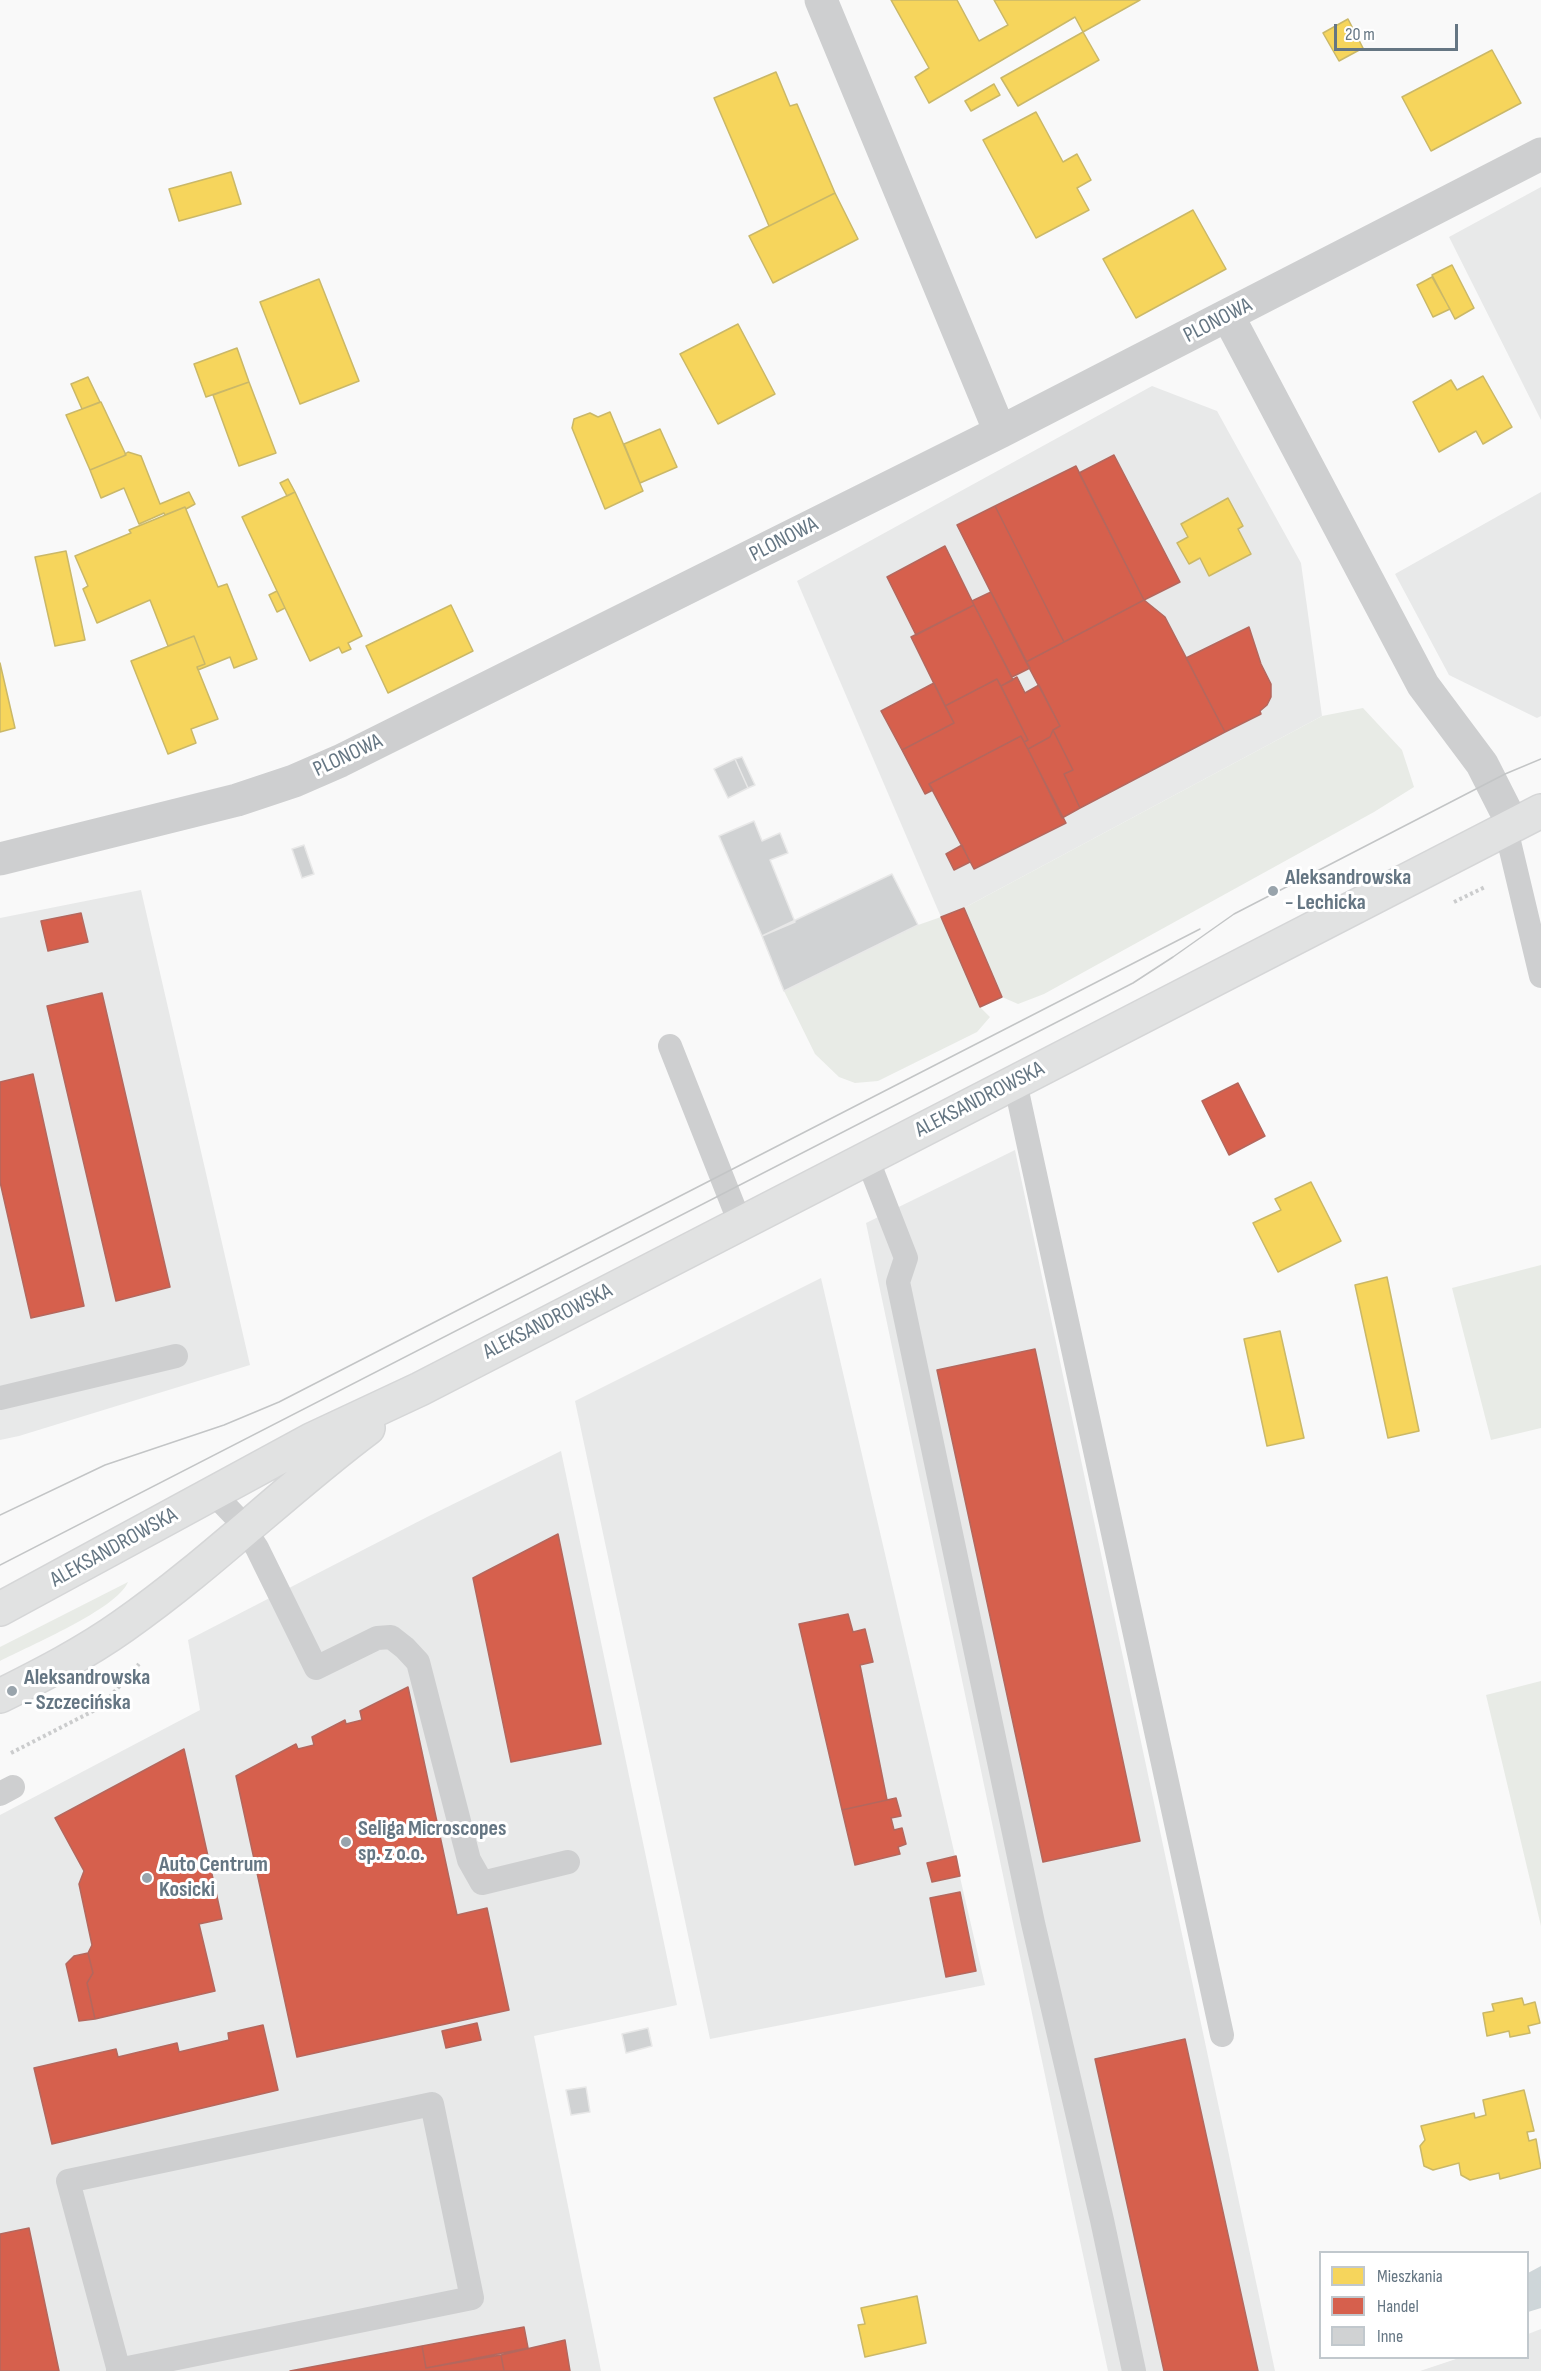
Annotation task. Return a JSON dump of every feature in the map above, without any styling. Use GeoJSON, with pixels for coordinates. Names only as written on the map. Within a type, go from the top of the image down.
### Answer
{"type":"FeatureCollection","features":[{"type":"Feature","properties":{"kind":"main road","name":"ALEKSANDROWSKA"},"geometry":{"type":"LineString","coordinates":[[0,1609],[311,1440],[420,1389],[1520,822]]}},
{"type":"Feature","properties":{"kind":"main road","name":"ALEKSANDROWSKA"},"geometry":{"type":"LineString","coordinates":[[0,1696],[74,1657],[122,1627],[179,1585],[302,1479],[420,1389]]}},
{"type":"Feature","properties":{"kind":"street"},"geometry":{"type":"LineString","coordinates":[[821,0],[1000,432]]}},
{"type":"Feature","properties":{"kind":"street","name":"PLONOWA"},"geometry":{"type":"LineString","coordinates":[[0,859],[237,800],[294,781],[340,761],[1000,432],[1541,154]]}},
{"type":"Feature","properties":{"kind":"street"},"geometry":{"type":"LineString","coordinates":[[1228,316],[1423,685],[1482,764],[1520,822]]}},
{"type":"Feature","properties":{"kind":"lane"},"geometry":{"type":"LineString","coordinates":[[1520,822],[1517,871],[1541,976]]}},
{"type":"Feature","properties":{"kind":"lane"},"geometry":{"type":"LineString","coordinates":[[670,1046],[740,1223]]}},
{"type":"Feature","properties":{"kind":"lane"},"geometry":{"type":"LineString","coordinates":[[1015,1082],[1222,2035]]}},
{"type":"Feature","properties":{"kind":"lane"},"geometry":{"type":"LineString","coordinates":[[867,1158],[906,1258],[898,1282],[1033,1923],[1102,2220],[1134,2371]]}},
{"type":"Feature","properties":{"kind":"lane"},"geometry":{"type":"LineString","coordinates":[[0,1398],[176,1356]]}},
{"type":"Feature","properties":{"kind":"lane"},"geometry":{"type":"LineString","coordinates":[[213,1493],[245,1529],[276,1585],[316,1668],[376,1638],[390,1637],[418,1662],[470,1860],[482,1883],[568,1862]]}},
{"type":"Feature","properties":{"kind":"lane"},"geometry":{"type":"LineString","coordinates":[[432,2104],[472,2298],[118,2370],[68,2181],[432,2104]]}},
{"type":"Feature","properties":{"kind":"path"},"geometry":{"type":"LineString","coordinates":[[1444,908],[1517,871]]}},
{"type":"Feature","properties":{"kind":"path"},"geometry":{"type":"LineString","coordinates":[[10,1754],[97,1709],[145,1659]]}},
{"type":"Feature","properties":{"kind":"shaded area"},"geometry":{"type":"Polygon","coordinates":[[[1541,187],[1541,420],[1449,237],[1541,187]]]}},
{"type":"Feature","properties":{"kind":"shaded area"},"geometry":{"type":"Polygon","coordinates":[[[1152,386],[1217,411],[1301,563],[1322,716],[964,908],[941,917],[797,581],[1152,386]]]}},
{"type":"Feature","properties":{"kind":"shaded area"},"geometry":{"type":"Polygon","coordinates":[[[1541,492],[1541,716],[1537,718],[1449,675],[1395,574],[1541,492]]]}},
{"type":"Feature","properties":{"kind":"shaded area"},"geometry":{"type":"Polygon","coordinates":[[[1363,708],[1402,750],[1414,787],[1374,812],[1044,994],[1018,1004],[1002,997],[964,908],[1322,716],[1363,708]]]}},
{"type":"Feature","properties":{"kind":"shaded area"},"geometry":{"type":"Polygon","coordinates":[[[141,890],[250,1365],[0,1440],[0,918],[141,890]]]}},
{"type":"Feature","properties":{"kind":"shaded area"},"geometry":{"type":"Polygon","coordinates":[[[941,917],[980,1007],[990,1017],[977,1032],[878,1081],[855,1083],[839,1077],[815,1054],[784,991],[918,925],[941,917]]]}},
{"type":"Feature","properties":{"kind":"shaded area"},"geometry":{"type":"Polygon","coordinates":[[[1015,1150],[1275,2371],[1108,2371],[1071,2199],[866,1223],[1015,1150]]]}},
{"type":"Feature","properties":{"kind":"shaded area"},"geometry":{"type":"Polygon","coordinates":[[[1541,1265],[1541,1428],[1491,1440],[1452,1288],[1541,1265]]]}},
{"type":"Feature","properties":{"kind":"shaded area"},"geometry":{"type":"Polygon","coordinates":[[[821,1278],[985,1985],[710,2039],[575,1401],[821,1278]]]}},
{"type":"Feature","properties":{"kind":"shaded area"},"geometry":{"type":"Polygon","coordinates":[[[561,1451],[677,2005],[534,2036],[601,2371],[0,2371],[0,1815],[200,1710],[188,1640],[561,1451]]]}},
{"type":"Feature","properties":{"kind":"shaded area"},"geometry":{"type":"Polygon","coordinates":[[[128,1582],[121,1593],[90,1615],[0,1661],[0,1647],[128,1582]]]}},
{"type":"Feature","properties":{"kind":"shaded area"},"geometry":{"type":"Polygon","coordinates":[[[1541,1681],[1541,1926],[1486,1695],[1541,1681]]]}},
{"type":"Feature","properties":{"kind":"shaded area"},"geometry":{"type":"Polygon","coordinates":[[[1541,2266],[1541,2308],[1529,2312],[1529,2272],[1541,2266]]]}},
{"type":"Feature","properties":{"kind":"shaded area"},"geometry":{"type":"Polygon","coordinates":[[[1541,2329],[1541,2371],[1420,2371],[1456,2359],[1529,2359],[1529,2334],[1541,2329]]]}},
{"type":"Feature","properties":{"kind":"building: Mieszkania"},"geometry":{"type":"Polygon","coordinates":[[[891,0],[957,0],[979,41],[1008,25],[994,0],[1140,0],[1083,32],[1075,17],[929,103],[915,77],[929,68],[891,0]]]}},
{"type":"Feature","properties":{"kind":"building: Mieszkania"},"geometry":{"type":"Polygon","coordinates":[[[1348,19],[1363,48],[1339,61],[1323,33],[1348,19]]]}},
{"type":"Feature","properties":{"kind":"building: Mieszkania"},"geometry":{"type":"Polygon","coordinates":[[[1083,32],[1099,60],[1018,106],[1001,78],[1083,32]]]}},
{"type":"Feature","properties":{"kind":"building: Mieszkania"},"geometry":{"type":"Polygon","coordinates":[[[1492,50],[1521,103],[1431,151],[1402,97],[1492,50]]]}},
{"type":"Feature","properties":{"kind":"building: Mieszkania"},"geometry":{"type":"Polygon","coordinates":[[[776,72],[790,106],[797,104],[835,193],[769,226],[714,98],[776,72]]]}},
{"type":"Feature","properties":{"kind":"building: Mieszkania"},"geometry":{"type":"Polygon","coordinates":[[[994,84],[1000,95],[971,111],[965,101],[994,84]]]}},
{"type":"Feature","properties":{"kind":"building: Mieszkania"},"geometry":{"type":"Polygon","coordinates":[[[1036,112],[1063,162],[1077,154],[1091,180],[1077,188],[1089,210],[1036,238],[983,140],[1036,112]]]}},
{"type":"Feature","properties":{"kind":"building: Mieszkania"},"geometry":{"type":"Polygon","coordinates":[[[231,172],[241,204],[179,221],[169,189],[231,172]]]}},
{"type":"Feature","properties":{"kind":"building: Mieszkania"},"geometry":{"type":"Polygon","coordinates":[[[835,193],[858,239],[773,283],[749,236],[835,193]]]}},
{"type":"Feature","properties":{"kind":"building: Mieszkania"},"geometry":{"type":"Polygon","coordinates":[[[1193,210],[1226,269],[1136,318],[1103,259],[1193,210]]]}},
{"type":"Feature","properties":{"kind":"building: Mieszkania"},"geometry":{"type":"Polygon","coordinates":[[[1452,265],[1474,308],[1455,319],[1432,275],[1452,265]]]}},
{"type":"Feature","properties":{"kind":"building: Mieszkania"},"geometry":{"type":"Polygon","coordinates":[[[1432,277],[1450,309],[1433,317],[1417,285],[1432,277]]]}},
{"type":"Feature","properties":{"kind":"building: Mieszkania"},"geometry":{"type":"Polygon","coordinates":[[[319,279],[359,381],[300,404],[260,302],[319,279]]]}},
{"type":"Feature","properties":{"kind":"building: Mieszkania"},"geometry":{"type":"Polygon","coordinates":[[[738,324],[775,394],[718,424],[680,354],[738,324]]]}},
{"type":"Feature","properties":{"kind":"building: Mieszkania"},"geometry":{"type":"Polygon","coordinates":[[[237,348],[249,382],[206,397],[194,364],[237,348]]]}},
{"type":"Feature","properties":{"kind":"building: Mieszkania"},"geometry":{"type":"Polygon","coordinates":[[[1483,376],[1512,427],[1483,444],[1476,431],[1439,452],[1413,402],[1451,380],[1457,390],[1483,376]]]}},
{"type":"Feature","properties":{"kind":"building: Mieszkania"},"geometry":{"type":"Polygon","coordinates":[[[88,377],[100,402],[82,409],[71,384],[88,377]]]}},
{"type":"Feature","properties":{"kind":"building: Mieszkania"},"geometry":{"type":"Polygon","coordinates":[[[249,382],[276,453],[239,466],[213,395],[249,382]]]}},
{"type":"Feature","properties":{"kind":"building: Mieszkania"},"geometry":{"type":"Polygon","coordinates":[[[101,402],[126,455],[90,470],[66,415],[101,402]]]}},
{"type":"Feature","properties":{"kind":"building: Mieszkania"},"geometry":{"type":"Polygon","coordinates":[[[610,412],[643,491],[605,509],[572,428],[574,419],[590,413],[598,417],[610,412]]]}},
{"type":"Feature","properties":{"kind":"building: Mieszkania"},"geometry":{"type":"Polygon","coordinates":[[[660,429],[677,467],[640,483],[624,444],[660,429]]]}},
{"type":"Feature","properties":{"kind":"building: Mieszkania"},"geometry":{"type":"Polygon","coordinates":[[[128,452],[141,456],[160,504],[189,492],[195,504],[186,509],[185,507],[165,515],[164,513],[139,524],[124,488],[101,498],[90,470],[126,455],[128,452]]]}},
{"type":"Feature","properties":{"kind":"building: Mieszkania"},"geometry":{"type":"Polygon","coordinates":[[[288,479],[295,492],[287,496],[280,483],[288,479]]]}},
{"type":"Feature","properties":{"kind":"building: Mieszkania"},"geometry":{"type":"Polygon","coordinates":[[[295,492],[362,636],[348,643],[351,649],[342,653],[339,647],[310,661],[242,517],[295,492]]]}},
{"type":"Feature","properties":{"kind":"building: Mieszkania"},"geometry":{"type":"Polygon","coordinates":[[[1228,498],[1243,526],[1238,529],[1251,554],[1209,576],[1200,558],[1189,564],[1177,543],[1188,537],[1181,524],[1228,498]]]}},
{"type":"Feature","properties":{"kind":"building: Mieszkania"},"geometry":{"type":"Polygon","coordinates":[[[185,507],[218,587],[227,584],[257,659],[234,668],[230,657],[198,670],[197,667],[205,664],[194,636],[168,646],[150,600],[97,623],[83,589],[88,586],[75,556],[185,507]]]}},
{"type":"Feature","properties":{"kind":"building: Mieszkania"},"geometry":{"type":"Polygon","coordinates":[[[66,551],[85,640],[55,646],[35,557],[66,551]]]}},
{"type":"Feature","properties":{"kind":"building: Mieszkania"},"geometry":{"type":"Polygon","coordinates":[[[277,591],[285,608],[277,612],[269,595],[277,591]]]}},
{"type":"Feature","properties":{"kind":"building: Mieszkania"},"geometry":{"type":"Polygon","coordinates":[[[451,605],[473,651],[388,693],[366,646],[451,605]]]}},
{"type":"Feature","properties":{"kind":"building: Mieszkania"},"geometry":{"type":"Polygon","coordinates":[[[194,636],[205,664],[197,667],[218,719],[191,729],[196,743],[168,754],[131,661],[194,636]]]}},
{"type":"Feature","properties":{"kind":"building: Mieszkania"},"geometry":{"type":"Polygon","coordinates":[[[0,663],[15,728],[0,732],[0,663]]]}},
{"type":"Feature","properties":{"kind":"building: Mieszkania"},"geometry":{"type":"Polygon","coordinates":[[[1311,1182],[1341,1241],[1278,1272],[1253,1223],[1281,1210],[1275,1199],[1311,1182]]]}},
{"type":"Feature","properties":{"kind":"building: Mieszkania"},"geometry":{"type":"Polygon","coordinates":[[[1387,1277],[1419,1431],[1388,1438],[1355,1285],[1387,1277]]]}},
{"type":"Feature","properties":{"kind":"building: Mieszkania"},"geometry":{"type":"Polygon","coordinates":[[[1280,1331],[1304,1438],[1267,1446],[1244,1339],[1280,1331]]]}},
{"type":"Feature","properties":{"kind":"building: Mieszkania"},"geometry":{"type":"Polygon","coordinates":[[[1522,1998],[1524,2005],[1535,2002],[1540,2023],[1528,2026],[1530,2033],[1510,2037],[1509,2031],[1487,2036],[1483,2013],[1494,2011],[1492,2004],[1522,1998]]]}},
{"type":"Feature","properties":{"kind":"building: Mieszkania"},"geometry":{"type":"Polygon","coordinates":[[[1524,2090],[1534,2131],[1527,2132],[1529,2141],[1536,2139],[1541,2168],[1500,2179],[1499,2173],[1470,2180],[1461,2175],[1459,2163],[1433,2170],[1424,2166],[1420,2146],[1425,2140],[1421,2126],[1474,2113],[1475,2118],[1486,2115],[1483,2100],[1524,2090]]]}},
{"type":"Feature","properties":{"kind":"building: Mieszkania"},"geometry":{"type":"Polygon","coordinates":[[[917,2296],[926,2343],[865,2357],[858,2325],[865,2324],[861,2308],[917,2296]]]}},
{"type":"Feature","properties":{"kind":"building: Handel"},"geometry":{"type":"Polygon","coordinates":[[[1114,455],[1180,582],[1144,600],[1079,473],[1114,455]]]}},
{"type":"Feature","properties":{"kind":"building: Handel"},"geometry":{"type":"Polygon","coordinates":[[[1076,466],[1144,600],[1064,642],[995,506],[1076,466]]]}},
{"type":"Feature","properties":{"kind":"building: Handel"},"geometry":{"type":"Polygon","coordinates":[[[995,506],[1064,642],[1026,662],[957,525],[995,506]]]}},
{"type":"Feature","properties":{"kind":"building: Handel"},"geometry":{"type":"Polygon","coordinates":[[[945,546],[974,605],[916,635],[887,577],[945,546]]]}},
{"type":"Feature","properties":{"kind":"building: Handel"},"geometry":{"type":"Polygon","coordinates":[[[991,592],[1030,668],[1012,677],[972,601],[991,592]]]}},
{"type":"Feature","properties":{"kind":"building: Handel"},"geometry":{"type":"Polygon","coordinates":[[[1144,600],[1165,617],[1225,732],[1080,808],[1064,774],[1073,770],[1053,730],[1060,726],[1026,662],[1144,600]]]}},
{"type":"Feature","properties":{"kind":"building: Handel"},"geometry":{"type":"Polygon","coordinates":[[[974,605],[1013,680],[1001,686],[997,679],[945,706],[911,637],[974,605]]]}},
{"type":"Feature","properties":{"kind":"building: Handel"},"geometry":{"type":"Polygon","coordinates":[[[1249,627],[1261,664],[1271,684],[1271,697],[1260,711],[1261,714],[1225,732],[1186,658],[1249,627]]]}},
{"type":"Feature","properties":{"kind":"building: Handel"},"geometry":{"type":"Polygon","coordinates":[[[1017,677],[1025,693],[1039,685],[1060,726],[1053,730],[1050,737],[1028,749],[1024,742],[1028,740],[1001,686],[1017,677]]]}},
{"type":"Feature","properties":{"kind":"building: Handel"},"geometry":{"type":"Polygon","coordinates":[[[997,679],[1028,740],[1024,742],[1021,736],[929,784],[933,790],[925,794],[902,750],[954,723],[945,706],[997,679]]]}},
{"type":"Feature","properties":{"kind":"building: Handel"},"geometry":{"type":"Polygon","coordinates":[[[934,683],[954,723],[902,750],[881,711],[934,683]]]}},
{"type":"Feature","properties":{"kind":"building: Handel"},"geometry":{"type":"Polygon","coordinates":[[[1053,730],[1073,770],[1064,774],[1080,808],[1062,818],[1028,749],[1050,737],[1053,730]]]}},
{"type":"Feature","properties":{"kind":"building: Handel"},"geometry":{"type":"Polygon","coordinates":[[[1021,736],[1066,823],[974,869],[929,784],[1021,736]]]}},
{"type":"Feature","properties":{"kind":"building: Handel"},"geometry":{"type":"Polygon","coordinates":[[[962,845],[970,862],[954,870],[946,854],[962,845]]]}},
{"type":"Feature","properties":{"kind":"building: Handel"},"geometry":{"type":"Polygon","coordinates":[[[964,908],[1002,997],[980,1007],[941,917],[964,908]]]}},
{"type":"Feature","properties":{"kind":"building: Handel"},"geometry":{"type":"Polygon","coordinates":[[[81,913],[88,942],[48,951],[41,921],[81,913]]]}},
{"type":"Feature","properties":{"kind":"building: Handel"},"geometry":{"type":"Polygon","coordinates":[[[102,993],[170,1287],[116,1301],[47,1006],[102,993]]]}},
{"type":"Feature","properties":{"kind":"building: Handel"},"geometry":{"type":"Polygon","coordinates":[[[33,1074],[84,1306],[31,1318],[0,1182],[0,1082],[33,1074]]]}},
{"type":"Feature","properties":{"kind":"building: Handel"},"geometry":{"type":"Polygon","coordinates":[[[1238,1083],[1265,1136],[1229,1155],[1202,1101],[1238,1083]]]}},
{"type":"Feature","properties":{"kind":"building: Handel"},"geometry":{"type":"Polygon","coordinates":[[[1035,1349],[1140,1841],[1043,1862],[937,1370],[1035,1349]]]}},
{"type":"Feature","properties":{"kind":"building: Handel"},"geometry":{"type":"Polygon","coordinates":[[[558,1534],[601,1744],[511,1762],[473,1578],[558,1534]]]}},
{"type":"Feature","properties":{"kind":"building: Handel"},"geometry":{"type":"Polygon","coordinates":[[[848,1614],[853,1632],[865,1629],[873,1662],[860,1665],[887,1800],[842,1810],[799,1624],[848,1614]]]}},
{"type":"Feature","properties":{"kind":"building: Handel","name":"Seliga Microscopes sp. z o.o."},"geometry":{"type":"Polygon","coordinates":[[[408,1687],[457,1915],[487,1908],[509,2010],[297,2057],[236,1776],[296,1744],[298,1749],[314,1745],[312,1737],[345,1720],[346,1724],[362,1720],[360,1711],[408,1687]]]}},
{"type":"Feature","properties":{"kind":"building: Handel","name":"Auto Centrum Kosicki"},"geometry":{"type":"Polygon","coordinates":[[[184,1749],[222,1919],[199,1924],[215,1991],[95,2019],[87,1983],[93,1973],[88,1953],[92,1945],[79,1884],[84,1871],[55,1818],[184,1749]]]}},
{"type":"Feature","properties":{"kind":"building: Handel"},"geometry":{"type":"Polygon","coordinates":[[[896,1798],[901,1816],[891,1818],[894,1830],[902,1828],[906,1844],[898,1847],[900,1854],[855,1865],[842,1810],[896,1798]]]}},
{"type":"Feature","properties":{"kind":"building: Handel"},"geometry":{"type":"Polygon","coordinates":[[[956,1856],[960,1876],[932,1882],[927,1863],[956,1856]]]}},
{"type":"Feature","properties":{"kind":"building: Handel"},"geometry":{"type":"Polygon","coordinates":[[[960,1892],[976,1971],[946,1977],[930,1898],[960,1892]]]}},
{"type":"Feature","properties":{"kind":"building: Handel"},"geometry":{"type":"Polygon","coordinates":[[[88,1953],[93,1973],[87,1983],[95,2019],[79,2021],[66,1964],[74,1956],[88,1953]]]}},
{"type":"Feature","properties":{"kind":"building: Handel"},"geometry":{"type":"Polygon","coordinates":[[[477,2023],[481,2040],[446,2048],[442,2031],[477,2023]]]}},
{"type":"Feature","properties":{"kind":"building: Handel"},"geometry":{"type":"Polygon","coordinates":[[[263,2025],[278,2090],[52,2144],[34,2068],[116,2049],[118,2057],[177,2043],[179,2052],[229,2040],[228,2033],[263,2025]]]}},
{"type":"Feature","properties":{"kind":"building: Handel"},"geometry":{"type":"Polygon","coordinates":[[[1185,2039],[1258,2371],[1164,2371],[1095,2059],[1185,2039]]]}},
{"type":"Feature","properties":{"kind":"building: Handel"},"geometry":{"type":"Polygon","coordinates":[[[29,2228],[59,2371],[0,2371],[0,2234],[29,2228]]]}},
{"type":"Feature","properties":{"kind":"building: Handel"},"geometry":{"type":"Polygon","coordinates":[[[524,2327],[528,2348],[426,2368],[422,2346],[524,2327]]]}},
{"type":"Feature","properties":{"kind":"building: Handel"},"geometry":{"type":"Polygon","coordinates":[[[565,2340],[570,2371],[504,2371],[501,2355],[565,2340]]]}},
{"type":"Feature","properties":{"kind":"building: Handel"},"geometry":{"type":"Polygon","coordinates":[[[422,2346],[426,2368],[501,2355],[504,2371],[290,2371],[422,2346]]]}},
{"type":"Feature","properties":{"kind":"building: Inne"},"geometry":{"type":"Polygon","coordinates":[[[742,757],[755,785],[748,788],[735,759],[742,757]]]}},
{"type":"Feature","properties":{"kind":"building: Inne"},"geometry":{"type":"Polygon","coordinates":[[[735,759],[748,788],[728,798],[714,769],[735,759]]]}},
{"type":"Feature","properties":{"kind":"building: Inne"},"geometry":{"type":"Polygon","coordinates":[[[754,821],[762,841],[780,833],[788,853],[770,860],[795,922],[762,936],[719,836],[754,821]]]}},
{"type":"Feature","properties":{"kind":"building: Inne"},"geometry":{"type":"Polygon","coordinates":[[[304,845],[314,874],[302,878],[292,849],[304,845]]]}},
{"type":"Feature","properties":{"kind":"building: Inne"},"geometry":{"type":"Polygon","coordinates":[[[892,874],[918,925],[784,991],[762,936],[892,874]]]}},
{"type":"Feature","properties":{"kind":"building: Inne"},"geometry":{"type":"Polygon","coordinates":[[[648,2028],[652,2046],[626,2053],[622,2034],[648,2028]]]}},
{"type":"Feature","properties":{"kind":"building: Inne"},"geometry":{"type":"Polygon","coordinates":[[[586,2087],[590,2112],[571,2115],[566,2090],[586,2087]]]}},
{"type":"Feature","properties":{"kind":"tram line"},"geometry":{"type":"LineString","coordinates":[[0,1565],[1133,983],[1234,914],[1505,774],[1541,759]]}},
{"type":"Feature","properties":{"kind":"tram line"},"geometry":{"type":"LineString","coordinates":[[0,1515],[105,1465],[224,1425],[279,1402],[1200,929]]}},
{"type":"Feature","properties":{"kind":"place","name":"Aleksandrowska - Lechicka"},"geometry":{"type":"Point","coordinates":[1273,891]}},
{"type":"Feature","properties":{"kind":"place","name":"Aleksandrowska - Szczecińska"},"geometry":{"type":"Point","coordinates":[12,1691]}},
{"type":"Feature","properties":{"kind":"place","name":"Seliga Microscopes sp. z o.o."},"geometry":{"type":"Point","coordinates":[346,1842]}},
{"type":"Feature","properties":{"kind":"place","name":"Auto Centrum Kosicki"},"geometry":{"type":"Point","coordinates":[147,1878]}}]}
